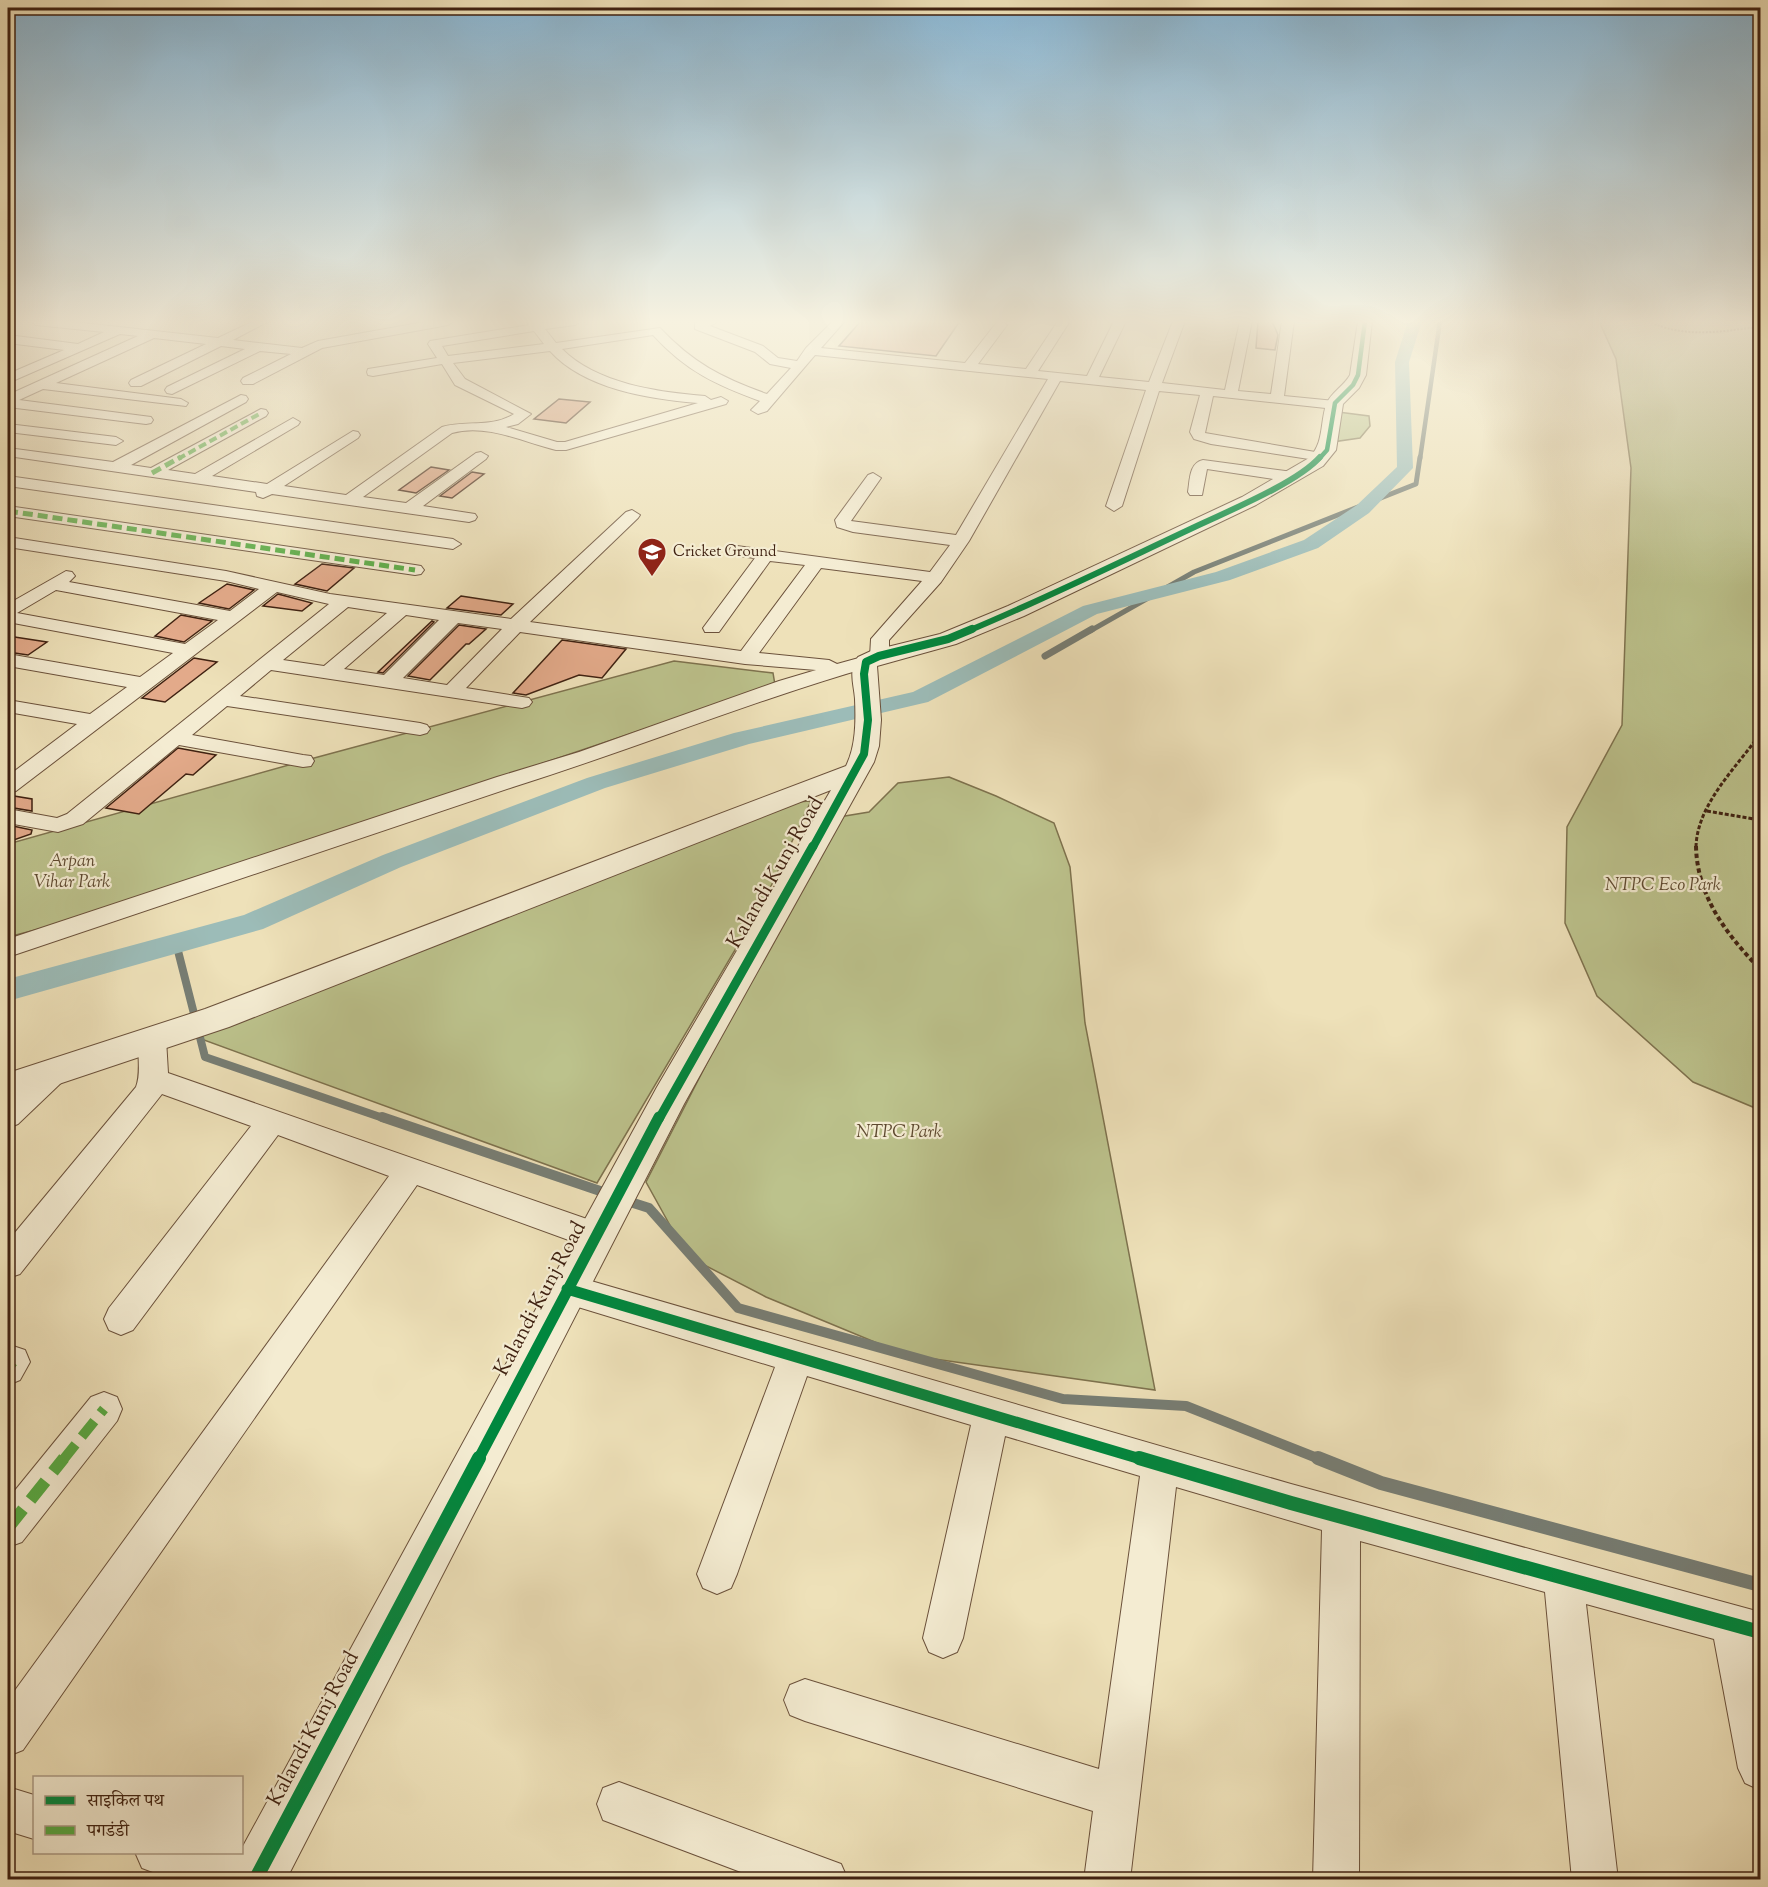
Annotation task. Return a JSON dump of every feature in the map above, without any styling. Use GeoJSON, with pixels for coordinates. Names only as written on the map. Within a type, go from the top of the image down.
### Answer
{"type":"FeatureCollection","features":[{"type":"Feature","properties":{"kind":"street"},"geometry":{"type":"LineString","coordinates":[[62,409],[146,420]]}},
{"type":"Feature","properties":{"kind":"street"},"geometry":{"type":"LineString","coordinates":[[114,468],[222,409]]}},
{"type":"Feature","properties":{"kind":"street"},"geometry":{"type":"LineString","coordinates":[[486,428],[513,422],[524,414],[514,409]]}},
{"type":"Feature","properties":{"kind":"street"},"geometry":{"type":"LineString","coordinates":[[348,501],[447,430],[462,425],[486,428],[556,446],[566,446],[713,409]]}},
{"type":"Feature","properties":{"kind":"street"},"geometry":{"type":"LineString","coordinates":[[873,659],[880,639],[935,578],[961,541],[1037,409]]}},
{"type":"Feature","properties":{"kind":"street"},"geometry":{"type":"LineString","coordinates":[[1114,506],[1146,409]]}},
{"type":"Feature","properties":{"kind":"street"},"geometry":{"type":"LineString","coordinates":[[1203,409],[1197,432],[1199,436],[1211,440],[1323,457]]}},
{"type":"Feature","properties":{"kind":"street"},"geometry":{"type":"LineString","coordinates":[[8,948],[505,782],[587,757],[786,685],[948,639],[1016,611],[1293,477],[1323,457],[1327,450],[1334,409]]}},
{"type":"Feature","properties":{"kind":"street"},"geometry":{"type":"LineString","coordinates":[[152,473],[261,413]]}},
{"type":"Feature","properties":{"kind":"street"},"geometry":{"type":"LineString","coordinates":[[195,480],[293,422]]}},
{"type":"Feature","properties":{"kind":"street"},"geometry":{"type":"LineString","coordinates":[[8,428],[116,441]]}},
{"type":"Feature","properties":{"kind":"street"},"geometry":{"type":"LineString","coordinates":[[155,565],[353,435]]}},
{"type":"Feature","properties":{"kind":"street"},"geometry":{"type":"LineString","coordinates":[[8,452],[469,517]]}},
{"type":"Feature","properties":{"kind":"street"},"geometry":{"type":"LineString","coordinates":[[409,509],[481,456]]}},
{"type":"Feature","properties":{"kind":"street"},"geometry":{"type":"LineString","coordinates":[[1196,492],[1200,467],[1203,464],[1293,477]]}},
{"type":"Feature","properties":{"kind":"street"},"geometry":{"type":"LineString","coordinates":[[873,478],[843,520],[843,524],[961,541]]}},
{"type":"Feature","properties":{"kind":"street"},"geometry":{"type":"LineString","coordinates":[[8,481],[453,544]]}},
{"type":"Feature","properties":{"kind":"street"},"geometry":{"type":"LineString","coordinates":[[8,511],[415,570]]}},
{"type":"Feature","properties":{"kind":"street"},"geometry":{"type":"LineString","coordinates":[[451,692],[515,626],[632,515]]}},
{"type":"Feature","properties":{"kind":"street"},"geometry":{"type":"LineString","coordinates":[[8,542],[155,565],[344,601],[745,658],[844,667]]}},
{"type":"Feature","properties":{"kind":"street"},"geometry":{"type":"LineString","coordinates":[[736,551],[935,578]]}},
{"type":"Feature","properties":{"kind":"street"},"geometry":{"type":"LineString","coordinates":[[712,628],[766,555]]}},
{"type":"Feature","properties":{"kind":"street"},"geometry":{"type":"LineString","coordinates":[[9,611],[98,556]]}},
{"type":"Feature","properties":{"kind":"street"},"geometry":{"type":"LineString","coordinates":[[745,658],[816,562]]}},
{"type":"Feature","properties":{"kind":"street"},"geometry":{"type":"LineString","coordinates":[[53,584],[234,616]]}},
{"type":"Feature","properties":{"kind":"street"},"geometry":{"type":"LineString","coordinates":[[8,786],[274,586]]}},
{"type":"Feature","properties":{"kind":"street"},"geometry":{"type":"LineString","coordinates":[[8,816],[58,825],[68,822],[344,601]]}},
{"type":"Feature","properties":{"kind":"street"},"geometry":{"type":"LineString","coordinates":[[328,673],[402,609]]}},
{"type":"Feature","properties":{"kind":"street"},"geometry":{"type":"LineString","coordinates":[[9,611],[189,650]]}},
{"type":"Feature","properties":{"kind":"street"},"geometry":{"type":"LineString","coordinates":[[388,682],[453,617]]}},
{"type":"Feature","properties":{"kind":"street","name":"Kalandi Kunj Road"},"geometry":{"type":"LineString","coordinates":[[254,1880],[670,1097],[856,771],[864,755],[866,740],[867,696],[863,675],[873,659]]}},
{"type":"Feature","properties":{"kind":"street"},"geometry":{"type":"LineString","coordinates":[[8,660],[144,684]]}},
{"type":"Feature","properties":{"kind":"street"},"geometry":{"type":"LineString","coordinates":[[266,663],[522,702]]}},
{"type":"Feature","properties":{"kind":"street"},"geometry":{"type":"LineString","coordinates":[[222,699],[420,729]]}},
{"type":"Feature","properties":{"kind":"street"},"geometry":{"type":"LineString","coordinates":[[8,706],[93,722]]}},
{"type":"Feature","properties":{"kind":"street"},"geometry":{"type":"LineString","coordinates":[[173,738],[303,761]]}},
{"type":"Feature","properties":{"kind":"street"},"geometry":{"type":"LineString","coordinates":[[8,760],[34,765]]}},
{"type":"Feature","properties":{"kind":"street"},"geometry":{"type":"LineString","coordinates":[[8,1087],[217,1018],[856,771]]}},
{"type":"Feature","properties":{"kind":"street"},"geometry":{"type":"LineString","coordinates":[[8,1263],[147,1094],[154,1080],[152,1039]]}},
{"type":"Feature","properties":{"kind":"street"},"geometry":{"type":"LineString","coordinates":[[8,1116],[52,1074]]}},
{"type":"Feature","properties":{"kind":"street"},"geometry":{"type":"LineString","coordinates":[[154,1080],[409,1172],[609,1210]]}},
{"type":"Feature","properties":{"kind":"street"},"geometry":{"type":"LineString","coordinates":[[121,1318],[272,1122]]}},
{"type":"Feature","properties":{"kind":"street"},"geometry":{"type":"LineString","coordinates":[[8,1735],[409,1172]]}},
{"type":"Feature","properties":{"kind":"street"},"geometry":{"type":"LineString","coordinates":[[567,1289],[1160,1464],[1746,1628],[1761,1768]]}},
{"type":"Feature","properties":{"kind":"street"},"geometry":{"type":"LineString","coordinates":[[717,1574],[796,1357]]}},
{"type":"Feature","properties":{"kind":"street"},"geometry":{"type":"LineString","coordinates":[[8,1528],[104,1408]]}},
{"type":"Feature","properties":{"kind":"street"},"geometry":{"type":"LineString","coordinates":[[943,1638],[991,1414]]}},
{"type":"Feature","properties":{"kind":"street"},"geometry":{"type":"LineString","coordinates":[[1107,1880],[1160,1464]]}},
{"type":"Feature","properties":{"kind":"street"},"geometry":{"type":"LineString","coordinates":[[1336,1880],[1341,1516]]}},
{"type":"Feature","properties":{"kind":"street"},"geometry":{"type":"LineString","coordinates":[[1563,1578],[1595,1880]]}},
{"type":"Feature","properties":{"kind":"street"},"geometry":{"type":"LineString","coordinates":[[805,1700],[1118,1797]]}},
{"type":"Feature","properties":{"kind":"street"},"geometry":{"type":"LineString","coordinates":[[619,1804],[825,1880]]}},
{"type":"Feature","properties":{"kind":"street"},"geometry":{"type":"LineString","coordinates":[[8,1809],[33,1817]]}},
{"type":"Feature","properties":{"kind":"street"},"geometry":{"type":"LineString","coordinates":[[165,1854],[254,1880]]}},
{"type":"Feature","properties":{"kind":"path"},"geometry":{"type":"LineString","coordinates":[[1761,734],[1707,811],[1696,837],[1699,874],[1718,917],[1734,940],[1761,969]]}},
{"type":"Feature","properties":{"kind":"path"},"geometry":{"type":"LineString","coordinates":[[1707,811],[1761,820]]}},
{"type":"Feature","properties":{"kind":"green space","name":"NTPC Eco Park"},"geometry":{"type":"Polygon","coordinates":[[[1623,409],[1760,409],[1760,1110],[1693,1082],[1597,996],[1565,923],[1567,827],[1622,725],[1631,468],[1623,409]]]}},
{"type":"Feature","properties":{"kind":"green space"},"geometry":{"type":"Polygon","coordinates":[[[1338,412],[1369,416],[1370,426],[1360,438],[1332,442],[1338,412]]]}},
{"type":"Feature","properties":{"kind":"green space","name":"Arpan Vihar Park"},"geometry":{"type":"Polygon","coordinates":[[[674,661],[773,673],[775,685],[86,917],[8,937],[8,844],[303,761],[674,661]]]}},
{"type":"Feature","properties":{"kind":"green space","name":"NTPC Park"},"geometry":{"type":"Polygon","coordinates":[[[949,777],[1054,823],[1070,867],[1085,1023],[1155,1390],[906,1355],[766,1297],[687,1256],[646,1182],[753,973],[839,817],[869,812],[898,783],[949,777]]]}},
{"type":"Feature","properties":{"kind":"green space"},"geometry":{"type":"Polygon","coordinates":[[[811,801],[764,901],[597,1183],[193,1036],[794,802],[811,801]]]}},
{"type":"Feature","properties":{"kind":"building"},"geometry":{"type":"Polygon","coordinates":[[[546,409],[582,409],[566,423],[534,419],[546,409]]]}},
{"type":"Feature","properties":{"kind":"building"},"geometry":{"type":"Polygon","coordinates":[[[431,467],[449,470],[416,493],[399,490],[431,467]]]}},
{"type":"Feature","properties":{"kind":"building"},"geometry":{"type":"Polygon","coordinates":[[[472,472],[484,474],[452,498],[440,496],[472,472]]]}},
{"type":"Feature","properties":{"kind":"building"},"geometry":{"type":"Polygon","coordinates":[[[322,564],[354,568],[327,591],[295,584],[322,564]]]}},
{"type":"Feature","properties":{"kind":"building"},"geometry":{"type":"Polygon","coordinates":[[[227,584],[254,590],[229,609],[199,603],[227,584]]]}},
{"type":"Feature","properties":{"kind":"building"},"geometry":{"type":"Polygon","coordinates":[[[278,594],[312,603],[302,611],[263,606],[278,594]]]}},
{"type":"Feature","properties":{"kind":"building"},"geometry":{"type":"Polygon","coordinates":[[[461,596],[513,604],[501,615],[447,608],[461,596]]]}},
{"type":"Feature","properties":{"kind":"building"},"geometry":{"type":"Polygon","coordinates":[[[181,615],[212,621],[184,642],[155,636],[181,615]]]}},
{"type":"Feature","properties":{"kind":"building"},"geometry":{"type":"Polygon","coordinates":[[[432,621],[434,622],[383,673],[378,672],[432,621]]]}},
{"type":"Feature","properties":{"kind":"building"},"geometry":{"type":"Polygon","coordinates":[[[459,625],[486,629],[466,644],[430,680],[408,676],[459,625]]]}},
{"type":"Feature","properties":{"kind":"building"},"geometry":{"type":"Polygon","coordinates":[[[8,636],[47,642],[28,655],[8,652],[8,636]]]}},
{"type":"Feature","properties":{"kind":"building"},"geometry":{"type":"Polygon","coordinates":[[[562,640],[626,649],[602,678],[579,675],[526,695],[513,693],[562,640]]]}},
{"type":"Feature","properties":{"kind":"building"},"geometry":{"type":"Polygon","coordinates":[[[194,658],[217,662],[165,702],[142,698],[194,658]]]}},
{"type":"Feature","properties":{"kind":"building"},"geometry":{"type":"Polygon","coordinates":[[[178,748],[216,755],[193,775],[186,774],[139,814],[106,808],[178,748]]]}},
{"type":"Feature","properties":{"kind":"building"},"geometry":{"type":"Polygon","coordinates":[[[8,795],[32,799],[32,811],[8,807],[8,795]]]}},
{"type":"Feature","properties":{"kind":"building"},"geometry":{"type":"Polygon","coordinates":[[[8,825],[32,830],[31,834],[8,842],[8,825]]]}},
{"type":"Feature","properties":{"kind":"waterway"},"geometry":{"type":"LineString","coordinates":[[8,990],[253,922],[392,861],[596,783],[742,738],[920,697],[1090,610],[1223,576],[1311,544],[1363,509],[1405,468],[1403,409]]}},
{"type":"Feature","properties":{"kind":"waterway"},"geometry":{"type":"LineString","coordinates":[[1420,459],[1427,409]]}},
{"type":"Feature","properties":{"kind":"waterway"},"geometry":{"type":"LineString","coordinates":[[1090,631],[1194,572],[1416,484],[1420,457]]}},
{"type":"Feature","properties":{"kind":"waterway"},"geometry":{"type":"LineString","coordinates":[[1045,656],[1092,629]]}},
{"type":"Feature","properties":{"kind":"waterway"},"geometry":{"type":"LineString","coordinates":[[176,943],[205,1057],[386,1119]]}},
{"type":"Feature","properties":{"kind":"waterway"},"geometry":{"type":"LineString","coordinates":[[382,1117],[609,1194]]}},
{"type":"Feature","properties":{"kind":"waterway"},"geometry":{"type":"LineString","coordinates":[[624,1200],[649,1208],[738,1308],[1063,1399],[1186,1406],[1322,1460]]}},
{"type":"Feature","properties":{"kind":"waterway"},"geometry":{"type":"LineString","coordinates":[[1318,1458],[1381,1483],[1760,1585]]}},
{"type":"Feature","properties":{"kind":"marked path"},"geometry":{"type":"LineString","coordinates":[[152,473],[261,413]]}},
{"type":"Feature","properties":{"kind":"marked path"},"geometry":{"type":"LineString","coordinates":[[8,511],[415,570]]}},
{"type":"Feature","properties":{"kind":"marked path"},"geometry":{"type":"LineString","coordinates":[[8,1368],[13,1362]]}},
{"type":"Feature","properties":{"kind":"marked path"},"geometry":{"type":"LineString","coordinates":[[8,1528],[104,1409]]}},
{"type":"Feature","properties":{"kind":"cycle path"},"geometry":{"type":"LineString","coordinates":[[255,1880],[670,1097],[861,762],[868,729],[868,703],[864,674],[866,662],[879,656],[948,639],[1016,611],[1249,501],[1316,462],[1327,450],[1334,409]]}},
{"type":"Feature","properties":{"kind":"cycle path"},"geometry":{"type":"LineString","coordinates":[[567,1289],[1291,1503],[1760,1632]]}},
{"type":"Feature","properties":{"kind":"place","name":"Cricket Ground"},"geometry":{"type":"Point","coordinates":[652,578]}}]}
